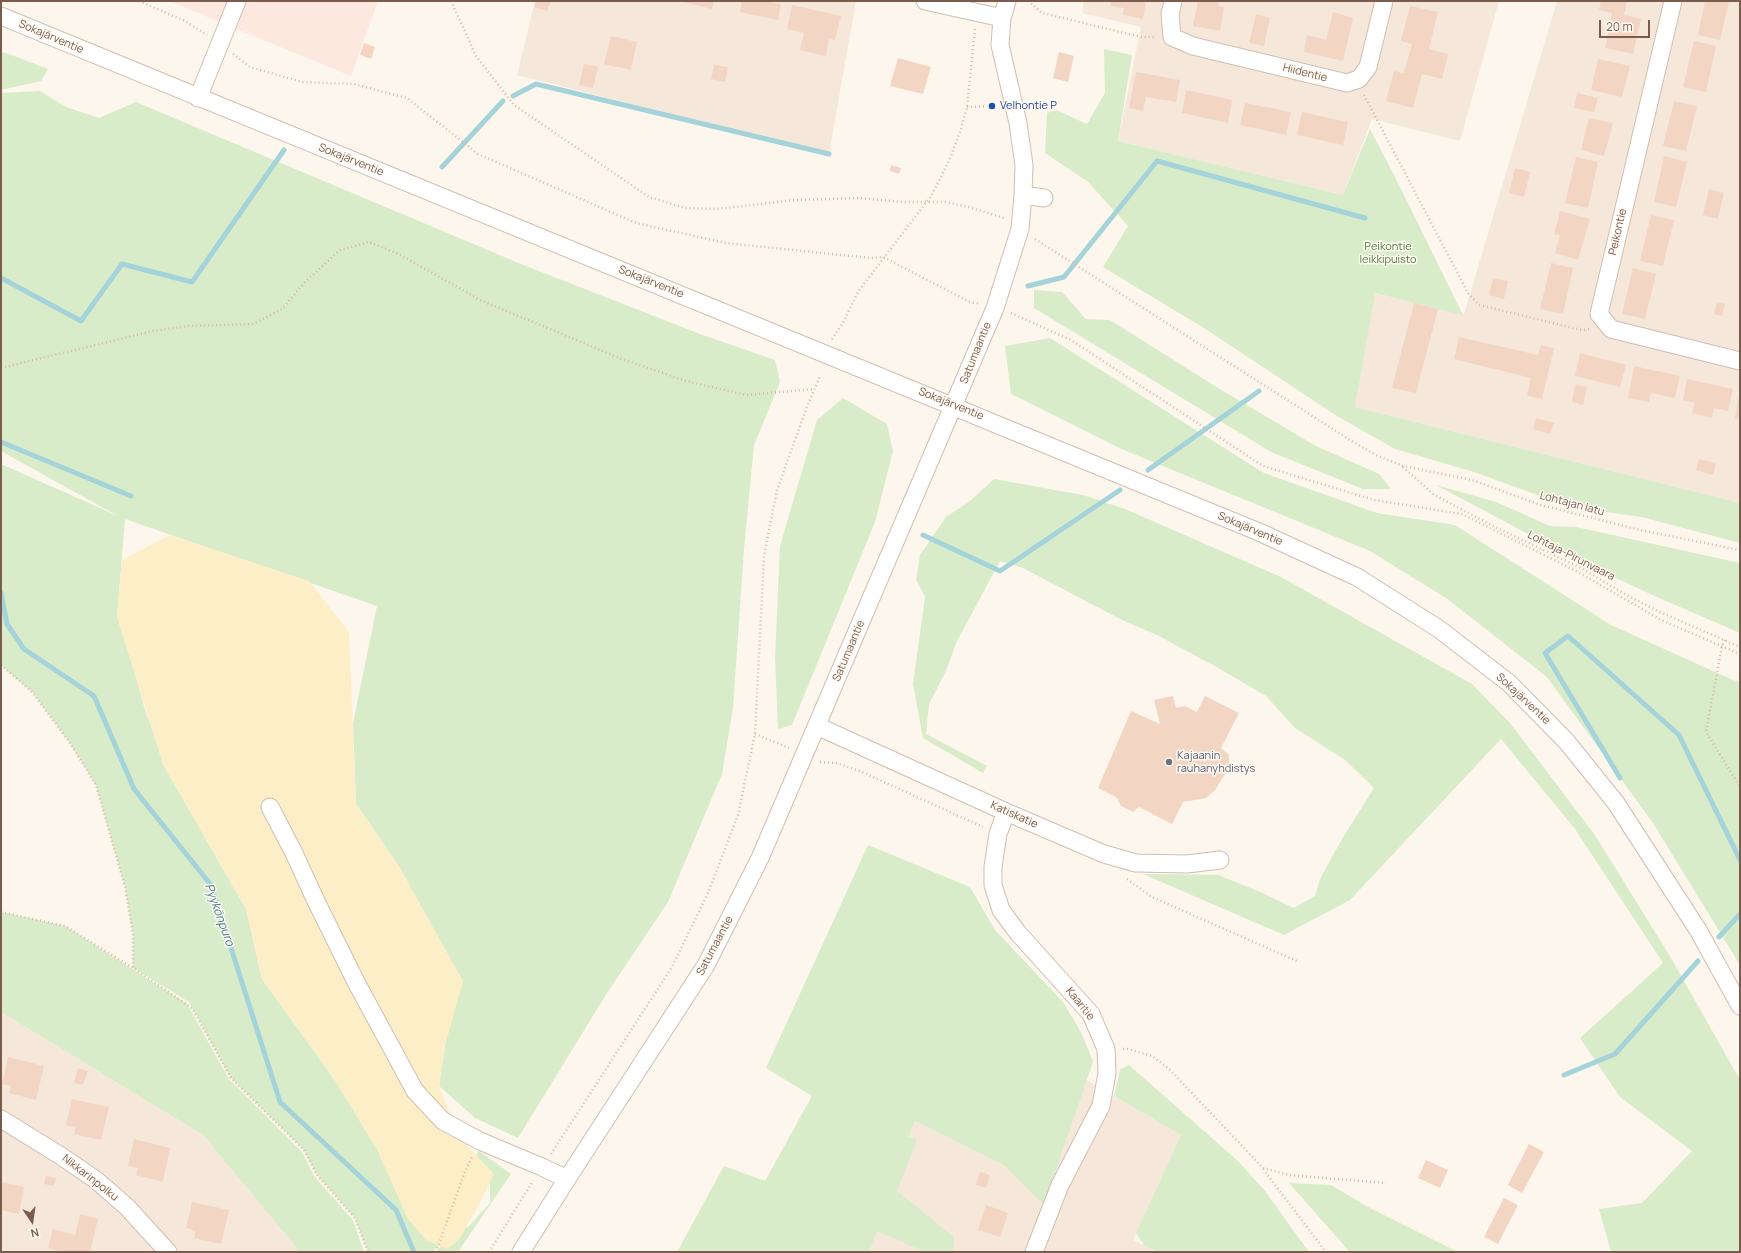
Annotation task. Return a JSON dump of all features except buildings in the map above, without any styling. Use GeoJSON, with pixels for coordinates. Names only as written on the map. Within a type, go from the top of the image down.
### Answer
{"type":"FeatureCollection","features":[{"type":"Feature","properties":{"kind":"street"},"geometry":{"type":"LineString","coordinates":[[198,98],[237,1]]}},
{"type":"Feature","properties":{"kind":"street"},"geometry":{"type":"LineString","coordinates":[[925,1],[1002,18]]}},
{"type":"Feature","properties":{"kind":"street","name":"Satumaantie"},"geometry":{"type":"LineString","coordinates":[[521,1252],[706,965],[760,858],[954,406],[994,308],[1020,229],[1023,195],[1024,165],[1018,123],[1000,45],[1002,18],[1007,1]]}},
{"type":"Feature","properties":{"kind":"street"},"geometry":{"type":"LineString","coordinates":[[1172,37],[1170,14],[1173,1]]}},
{"type":"Feature","properties":{"kind":"street"},"geometry":{"type":"LineString","coordinates":[[1359,79],[1368,67],[1384,1]]}},
{"type":"Feature","properties":{"kind":"street","name":"Peikontie"},"geometry":{"type":"LineString","coordinates":[[1610,329],[1599,314],[1672,1]]}},
{"type":"Feature","properties":{"kind":"street","name":"Sokajärventie"},"geometry":{"type":"LineString","coordinates":[[1,16],[1259,532],[1358,577],[1439,629],[1509,683],[1567,742],[1616,803],[1698,930],[1740,1006]]}},
{"type":"Feature","properties":{"kind":"street","name":"Hiidentie"},"geometry":{"type":"LineString","coordinates":[[1172,37],[1193,46],[1346,83],[1359,79]]}},
{"type":"Feature","properties":{"kind":"street"},"geometry":{"type":"LineString","coordinates":[[1023,195],[1044,198]]}},
{"type":"Feature","properties":{"kind":"street"},"geometry":{"type":"LineString","coordinates":[[1610,329],[1740,361]]}},
{"type":"Feature","properties":{"kind":"street","name":"Katiskatie"},"geometry":{"type":"LineString","coordinates":[[817,726],[1006,812],[1104,854],[1136,863],[1187,864],[1220,860]]}},
{"type":"Feature","properties":{"kind":"street"},"geometry":{"type":"LineString","coordinates":[[270,807],[294,853],[352,976],[415,1091],[443,1121],[480,1141],[567,1179]]}},
{"type":"Feature","properties":{"kind":"street","name":"Kaaritie"},"geometry":{"type":"LineString","coordinates":[[1006,812],[998,834],[993,866],[993,885],[1001,910],[1018,933],[1091,1014],[1106,1049],[1107,1073],[1101,1106],[1060,1185],[1034,1252]]}},
{"type":"Feature","properties":{"kind":"street","name":"Nikkarinpolku"},"geometry":{"type":"LineString","coordinates":[[1,1119],[61,1156],[96,1180],[127,1207],[168,1252]]}},
{"type":"Feature","properties":{"kind":"path"},"geometry":{"type":"LineString","coordinates":[[139,1],[185,21],[221,44],[250,68],[302,82],[354,84],[407,98],[478,154],[636,223],[726,243],[871,258],[883,257],[970,302],[1013,314],[1071,340],[1263,466],[1374,500],[1462,514],[1578,572],[1661,620],[1740,654]]}},
{"type":"Feature","properties":{"kind":"path"},"geometry":{"type":"LineString","coordinates":[[451,1],[476,56],[514,105],[649,197],[685,208],[717,209],[795,200],[858,198],[925,203],[945,202],[969,207],[1006,219],[1350,440],[1378,456],[1403,466]]}},
{"type":"Feature","properties":{"kind":"path"},"geometry":{"type":"LineString","coordinates":[[1028,1],[1042,13],[1141,37],[1172,37]]}},
{"type":"Feature","properties":{"kind":"path"},"geometry":{"type":"LineString","coordinates":[[830,343],[843,323],[858,292],[925,203],[949,161],[960,132],[966,106],[977,12]]}},
{"type":"Feature","properties":{"kind":"path"},"geometry":{"type":"LineString","coordinates":[[1359,79],[1365,98],[1468,293],[1479,305],[1582,330],[1610,329]]}},
{"type":"Feature","properties":{"kind":"path"},"geometry":{"type":"LineString","coordinates":[[966,106],[992,106]]}},
{"type":"Feature","properties":{"kind":"path"},"geometry":{"type":"LineString","coordinates":[[1,368],[152,331],[189,326],[254,324],[282,309],[306,281],[340,250],[369,242],[399,254],[480,300],[622,359],[686,381],[746,395],[814,389]]}},
{"type":"Feature","properties":{"kind":"path"},"geometry":{"type":"LineString","coordinates":[[489,1252],[542,1167],[672,967],[708,893],[738,815],[755,734],[764,556],[777,490],[820,376]]}},
{"type":"Feature","properties":{"kind":"path","name":"Lohtajan latu"},"geometry":{"type":"LineString","coordinates":[[1403,466],[1472,480],[1541,505],[1640,530],[1740,550]]}},
{"type":"Feature","properties":{"kind":"path","name":"Lohtaja-Pirunvaara"},"geometry":{"type":"LineString","coordinates":[[1403,466],[1433,494],[1490,525],[1581,568],[1630,597],[1660,612],[1740,647]]}},
{"type":"Feature","properties":{"kind":"path"},"geometry":{"type":"LineString","coordinates":[[1725,640],[1722,646],[1706,732],[1740,787]]}},
{"type":"Feature","properties":{"kind":"path"},"geometry":{"type":"LineString","coordinates":[[1,665],[33,693],[72,746],[96,785],[125,887],[133,934],[133,968]]}},
{"type":"Feature","properties":{"kind":"path"},"geometry":{"type":"LineString","coordinates":[[755,734],[820,762],[837,763],[862,772],[998,834]]}},
{"type":"Feature","properties":{"kind":"path"},"geometry":{"type":"LineString","coordinates":[[1121,875],[1152,897],[1299,962]]}},
{"type":"Feature","properties":{"kind":"path"},"geometry":{"type":"LineString","coordinates":[[1,912],[65,926],[133,968],[192,1008],[231,1078],[304,1150],[317,1175],[355,1218],[368,1252]]}},
{"type":"Feature","properties":{"kind":"path"},"geometry":{"type":"LineString","coordinates":[[1106,1049],[1128,1049],[1152,1056],[1168,1068],[1263,1168],[1326,1252]]}},
{"type":"Feature","properties":{"kind":"path"},"geometry":{"type":"LineString","coordinates":[[436,1252],[464,1174],[480,1141]]}},
{"type":"Feature","properties":{"kind":"path"},"geometry":{"type":"LineString","coordinates":[[1263,1168],[1289,1175],[1386,1183]]}},
{"type":"Feature","properties":{"kind":"shaded area"},"geometry":{"type":"Polygon","coordinates":[[[169,1],[378,1],[351,76],[169,1]]]}},
{"type":"Feature","properties":{"kind":"shaded area"},"geometry":{"type":"Polygon","coordinates":[[[535,1],[856,1],[829,154],[517,75],[535,1]]]}},
{"type":"Feature","properties":{"kind":"shaded area"},"geometry":{"type":"Polygon","coordinates":[[[1084,1],[1499,1],[1460,141],[1372,119],[1343,195],[1118,141],[1141,27],[1082,13],[1084,1]]]}},
{"type":"Feature","properties":{"kind":"shaded area"},"geometry":{"type":"Polygon","coordinates":[[[1557,1],[1740,1],[1740,503],[1355,407],[1374,293],[1464,314],[1557,1]]]}},
{"type":"Feature","properties":{"kind":"shaded area"},"geometry":{"type":"Polygon","coordinates":[[[1,1012],[203,1135],[300,1252],[1,1252],[1,1012]]]}},
{"type":"Feature","properties":{"kind":"shaded area"},"geometry":{"type":"Polygon","coordinates":[[[1078,1075],[1181,1135],[1133,1240],[1158,1252],[869,1252],[915,1121],[1049,1186],[1078,1075]]]}},
{"type":"Feature","properties":{"kind":"green space","name":"Peikontie leikkipuisto"},"geometry":{"type":"Polygon","coordinates":[[[1104,49],[1132,55],[1118,141],[1343,195],[1370,129],[1463,315],[1375,293],[1355,407],[1740,503],[1740,543],[1642,517],[1577,508],[1474,472],[1395,449],[1337,416],[1207,330],[1103,267],[1128,226],[1088,182],[1045,153],[1047,113],[1056,110],[1087,124],[1105,93],[1104,49]]]}},
{"type":"Feature","properties":{"kind":"green space"},"geometry":{"type":"Polygon","coordinates":[[[1,52],[48,69],[41,81],[1,90],[1,52]]]}},
{"type":"Feature","properties":{"kind":"green space"},"geometry":{"type":"Polygon","coordinates":[[[40,91],[66,107],[99,118],[136,102],[521,264],[700,334],[775,360],[780,382],[754,445],[744,549],[733,708],[722,774],[668,902],[607,993],[518,1138],[475,1118],[439,1086],[445,1046],[399,866],[356,804],[353,723],[377,606],[125,519],[117,617],[130,655],[146,714],[205,838],[246,909],[262,979],[334,1079],[439,1245],[432,1252],[368,1252],[355,1218],[317,1175],[304,1150],[231,1078],[189,1002],[133,968],[133,934],[125,887],[96,785],[72,746],[33,693],[1,665],[1,464],[118,516],[1,451],[1,93],[40,91]]]}},
{"type":"Feature","properties":{"kind":"green space"},"geometry":{"type":"Polygon","coordinates":[[[1034,290],[1062,292],[1086,319],[1110,320],[1218,388],[1316,446],[1379,474],[1391,489],[1363,489],[1271,452],[1034,308],[1034,290]]]}},
{"type":"Feature","properties":{"kind":"green space"},"geometry":{"type":"Polygon","coordinates":[[[1050,338],[1264,473],[1377,513],[1455,525],[1611,625],[1740,682],[1740,965],[1653,823],[1547,677],[1446,598],[1370,551],[1119,448],[1011,394],[1005,346],[1050,338]]]}},
{"type":"Feature","properties":{"kind":"green space"},"geometry":{"type":"Polygon","coordinates":[[[843,398],[887,424],[893,451],[875,522],[792,725],[778,729],[775,657],[780,546],[817,420],[843,398]]]}},
{"type":"Feature","properties":{"kind":"green space"},"geometry":{"type":"Polygon","coordinates":[[[994,479],[1083,495],[1125,509],[1281,577],[1472,684],[1510,723],[1595,835],[1671,958],[1740,1080],[1740,1252],[1611,1252],[1599,1209],[1642,1203],[1692,1151],[1620,1097],[1580,1038],[1663,963],[1575,829],[1501,739],[1350,900],[1284,935],[1143,874],[1218,875],[1258,891],[1294,908],[1315,896],[1320,879],[1342,839],[1374,788],[1344,759],[1296,729],[1266,696],[1220,669],[1157,635],[1122,620],[1023,568],[1000,561],[956,643],[946,671],[929,704],[926,734],[987,766],[983,773],[923,738],[913,684],[925,597],[916,579],[920,555],[946,517],[970,501],[994,479]]]}},
{"type":"Feature","properties":{"kind":"green space"},"geometry":{"type":"Polygon","coordinates":[[[1436,485],[1496,502],[1550,526],[1576,527],[1740,563],[1740,633],[1577,560],[1436,485]]]}},
{"type":"Feature","properties":{"kind":"green space"},"geometry":{"type":"Polygon","coordinates":[[[868,845],[970,887],[995,930],[1063,1002],[1081,1032],[1093,1062],[1044,1205],[1004,1165],[915,1121],[909,1137],[917,1140],[897,1191],[954,1237],[953,1252],[925,1252],[877,1231],[869,1252],[677,1252],[724,1166],[765,1181],[812,1096],[766,1068],[868,845]]]}},
{"type":"Feature","properties":{"kind":"green space"},"geometry":{"type":"Polygon","coordinates":[[[1,912],[65,926],[187,1004],[229,1079],[302,1152],[314,1176],[353,1220],[364,1252],[300,1252],[203,1135],[1,1012],[1,912]]]}},
{"type":"Feature","properties":{"kind":"green space"},"geometry":{"type":"Polygon","coordinates":[[[1129,1065],[1238,1161],[1265,1191],[1309,1252],[1158,1252],[1144,1245],[1136,1233],[1181,1135],[1114,1096],[1120,1070],[1129,1065]]]}},
{"type":"Feature","properties":{"kind":"green space"},"geometry":{"type":"Polygon","coordinates":[[[479,1151],[511,1174],[458,1252],[436,1252],[441,1246],[445,1232],[468,1227],[490,1203],[490,1183],[471,1164],[479,1151]]]}},
{"type":"Feature","properties":{"kind":"green space"},"geometry":{"type":"Polygon","coordinates":[[[1289,1183],[1331,1185],[1370,1208],[1458,1252],[1350,1252],[1289,1183]]]}},
{"type":"Feature","properties":{"kind":"sand"},"geometry":{"type":"Polygon","coordinates":[[[170,535],[309,581],[349,632],[356,804],[399,866],[463,981],[445,1046],[439,1086],[459,1137],[494,1174],[459,1240],[447,1249],[426,1240],[408,1219],[377,1150],[334,1079],[262,979],[246,909],[163,765],[117,617],[122,560],[170,535]]]}},
{"type":"Feature","properties":{"kind":"waterway"},"geometry":{"type":"LineString","coordinates":[[513,96],[536,84],[829,154]]}},
{"type":"Feature","properties":{"kind":"waterway"},"geometry":{"type":"LineString","coordinates":[[442,167],[503,101]]}},
{"type":"Feature","properties":{"kind":"waterway"},"geometry":{"type":"LineString","coordinates":[[1,278],[81,321],[122,264],[192,282],[284,150]]}},
{"type":"Feature","properties":{"kind":"waterway"},"geometry":{"type":"LineString","coordinates":[[1028,286],[1064,277],[1157,161],[1365,218]]}},
{"type":"Feature","properties":{"kind":"waterway"},"geometry":{"type":"LineString","coordinates":[[1148,470],[1259,391]]}},
{"type":"Feature","properties":{"kind":"waterway"},"geometry":{"type":"LineString","coordinates":[[1,442],[131,496]]}},
{"type":"Feature","properties":{"kind":"waterway"},"geometry":{"type":"LineString","coordinates":[[923,535],[1000,571],[1120,490]]}},
{"type":"Feature","properties":{"kind":"waterway","name":"Pyykönpuro"},"geometry":{"type":"LineString","coordinates":[[1,593],[7,624],[24,649],[94,696],[134,789],[211,885],[280,1102],[396,1210],[414,1252]]}},
{"type":"Feature","properties":{"kind":"waterway"},"geometry":{"type":"LineString","coordinates":[[1620,778],[1545,653],[1568,636],[1679,735],[1740,860]]}},
{"type":"Feature","properties":{"kind":"waterway"},"geometry":{"type":"LineString","coordinates":[[1719,937],[1740,914]]}},
{"type":"Feature","properties":{"kind":"waterway"},"geometry":{"type":"LineString","coordinates":[[1564,1075],[1615,1054],[1698,961]]}},
{"type":"Feature","properties":{"kind":"place","name":"Velhontie P"},"geometry":{"type":"Point","coordinates":[992,106]}},
{"type":"Feature","properties":{"kind":"place","name":"Kajaanin rauhanyhdistys"},"geometry":{"type":"Point","coordinates":[1169,762]}}]}
